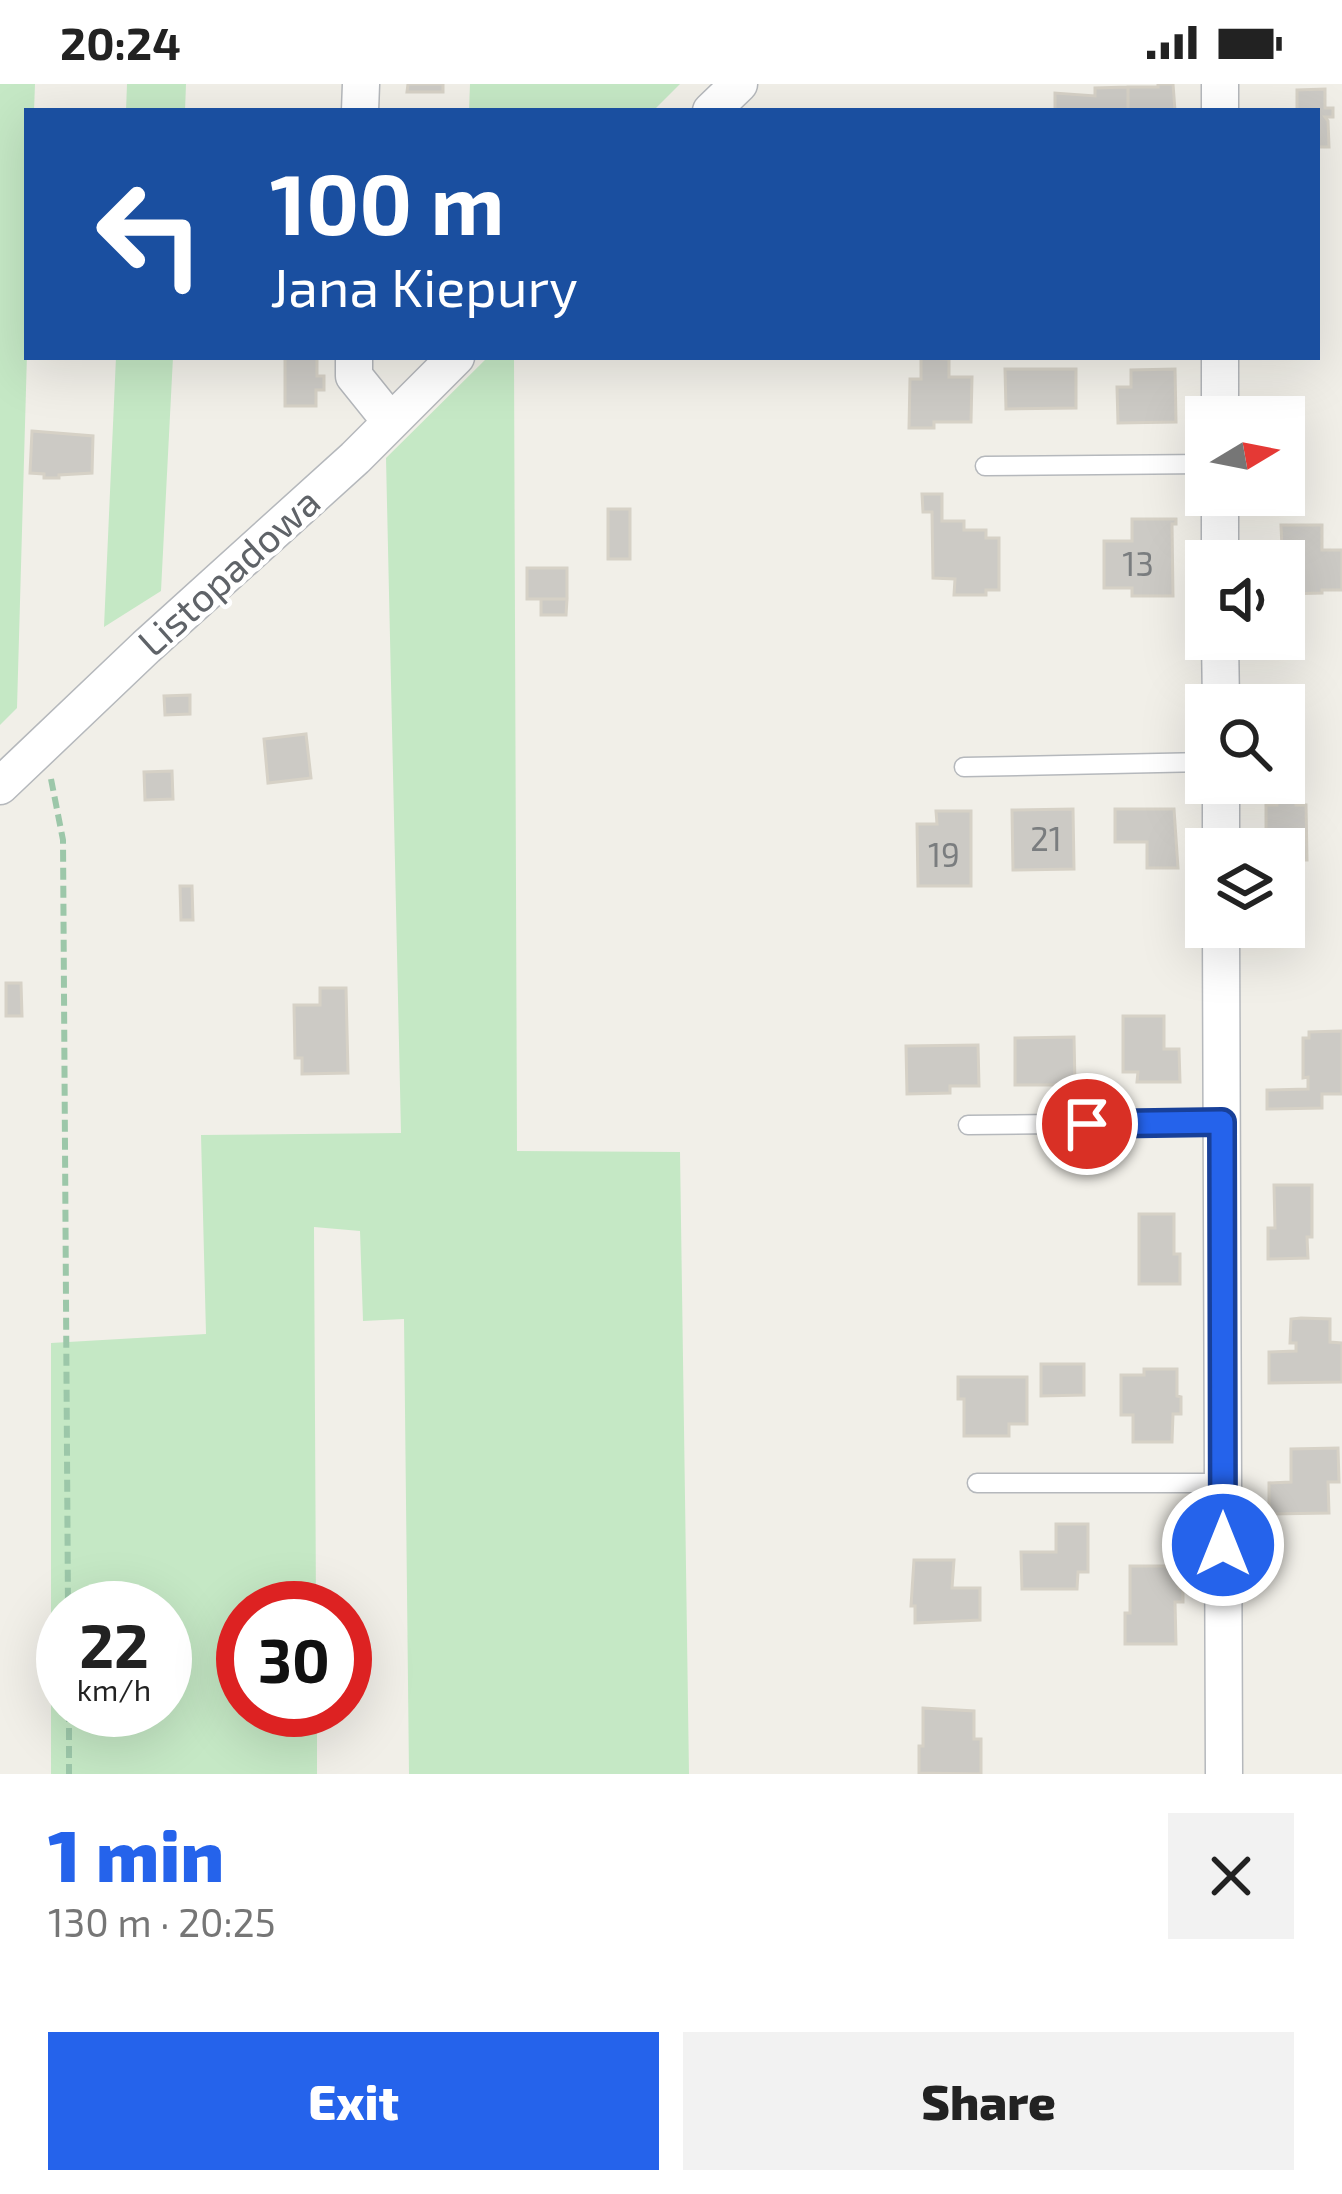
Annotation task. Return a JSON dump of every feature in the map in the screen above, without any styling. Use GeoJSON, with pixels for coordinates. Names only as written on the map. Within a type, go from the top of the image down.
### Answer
{"type":"FeatureCollection","features":[{"type":"Feature","properties":{"kind":"street"},"geometry":{"type":"LineString","coordinates":[[714,108],[739,84]]}},
{"type":"Feature","properties":{"kind":"street"},"geometry":{"type":"LineString","coordinates":[[354,360],[354,376],[391,422]]}},
{"type":"Feature","properties":{"kind":"street","name":"Listopadowa"},"geometry":{"type":"LineString","coordinates":[[0,786],[453,360]]}},
{"type":"Feature","properties":{"kind":"street"},"geometry":{"type":"LineString","coordinates":[[1220,360],[1220,396]]}},
{"type":"Feature","properties":{"kind":"street"},"geometry":{"type":"LineString","coordinates":[[1221,948],[1224,1774]]}},
{"type":"Feature","properties":{"kind":"lane"},"geometry":{"type":"LineString","coordinates":[[986,466],[1185,464]]}},
{"type":"Feature","properties":{"kind":"lane"},"geometry":{"type":"LineString","coordinates":[[964,767],[1185,762]]}},
{"type":"Feature","properties":{"kind":"lane"},"geometry":{"type":"LineString","coordinates":[[968,1125],[1222,1122]]}},
{"type":"Feature","properties":{"kind":"lane"},"geometry":{"type":"LineString","coordinates":[[977,1483],[1223,1484]]}},
{"type":"Feature","properties":{"kind":"path"},"geometry":{"type":"LineString","coordinates":[[44,745],[63,840],[68,1581]]}},
{"type":"Feature","properties":{"kind":"path"},"geometry":{"type":"LineString","coordinates":[[69,1737],[69,1774]]}},
{"type":"Feature","properties":{"kind":"green space"},"geometry":{"type":"Polygon","coordinates":[[[0,84],[35,84],[34,108],[24,108],[27,360],[17,708],[0,725],[0,84]]]}},
{"type":"Feature","properties":{"kind":"green space"},"geometry":{"type":"Polygon","coordinates":[[[127,84],[186,84],[185,108],[126,108],[127,84]]]}},
{"type":"Feature","properties":{"kind":"green space"},"geometry":{"type":"Polygon","coordinates":[[[470,84],[680,84],[656,108],[469,108],[470,84]]]}},
{"type":"Feature","properties":{"kind":"green space"},"geometry":{"type":"Polygon","coordinates":[[[116,360],[173,360],[161,591],[104,627],[116,360]]]}},
{"type":"Feature","properties":{"kind":"green space"},"geometry":{"type":"Polygon","coordinates":[[[485,360],[514,360],[517,1151],[680,1152],[689,1774],[409,1774],[404,1319],[363,1321],[360,1231],[314,1227],[316,1581],[216,1581],[216,1737],[317,1737],[317,1774],[51,1774],[51,1737],[192,1737],[192,1581],[51,1581],[51,1343],[206,1334],[201,1135],[401,1133],[386,458],[485,360]]]}},
{"type":"Feature","properties":{"kind":"building"},"geometry":{"type":"Polygon","coordinates":[[[408,84],[443,84],[443,92],[407,92],[408,84]]]}},
{"type":"Feature","properties":{"kind":"building"},"geometry":{"type":"Polygon","coordinates":[[[1173,84],[1175,108],[1128,108],[1128,87],[1173,84]]]}},
{"type":"Feature","properties":{"kind":"building"},"geometry":{"type":"Polygon","coordinates":[[[1128,87],[1128,108],[1055,108],[1055,93],[1095,96],[1095,88],[1128,87]]]}},
{"type":"Feature","properties":{"kind":"building"},"geometry":{"type":"Polygon","coordinates":[[[1325,89],[1325,108],[1333,108],[1333,117],[1325,117],[1329,147],[1320,147],[1320,108],[1297,108],[1297,90],[1325,89]]]}},
{"type":"Feature","properties":{"kind":"building"},"geometry":{"type":"Polygon","coordinates":[[[285,360],[317,360],[317,376],[324,376],[324,390],[316,390],[316,406],[285,406],[285,360]]]}},
{"type":"Feature","properties":{"kind":"building"},"geometry":{"type":"Polygon","coordinates":[[[921,360],[949,360],[949,377],[972,377],[971,422],[909,428],[910,379],[921,379],[921,360]]]}},
{"type":"Feature","properties":{"kind":"building"},"geometry":{"type":"Polygon","coordinates":[[[1005,369],[1076,369],[1076,408],[1006,409],[1005,369]]]}},
{"type":"Feature","properties":{"kind":"building"},"geometry":{"type":"Polygon","coordinates":[[[1175,369],[1176,422],[1118,423],[1117,387],[1131,387],[1131,370],[1175,369]]]}},
{"type":"Feature","properties":{"kind":"building"},"geometry":{"type":"Polygon","coordinates":[[[32,431],[93,436],[92,473],[44,478],[44,474],[30,473],[32,431]]]}},
{"type":"Feature","properties":{"kind":"building"},"geometry":{"type":"Polygon","coordinates":[[[922,494],[942,494],[942,521],[964,521],[964,530],[986,530],[986,538],[999,538],[999,590],[954,595],[955,579],[933,578],[932,512],[923,512],[922,494]]]}},
{"type":"Feature","properties":{"kind":"building"},"geometry":{"type":"Polygon","coordinates":[[[608,509],[630,509],[630,559],[608,559],[608,509]]]}},
{"type":"Feature","properties":{"kind":"building"},"geometry":{"type":"Polygon","coordinates":[[[1132,519],[1176,519],[1172,524],[1173,596],[1132,596],[1132,588],[1104,588],[1104,541],[1132,541],[1132,519]]]}},
{"type":"Feature","properties":{"kind":"building"},"geometry":{"type":"Polygon","coordinates":[[[1281,525],[1322,525],[1322,550],[1342,550],[1342,590],[1305,593],[1305,540],[1282,540],[1281,525]]]}},
{"type":"Feature","properties":{"kind":"building"},"geometry":{"type":"Polygon","coordinates":[[[527,568],[567,568],[567,599],[527,599],[527,568]]]}},
{"type":"Feature","properties":{"kind":"building"},"geometry":{"type":"Polygon","coordinates":[[[541,599],[567,599],[566,615],[541,615],[541,599]]]}},
{"type":"Feature","properties":{"kind":"building"},"geometry":{"type":"Polygon","coordinates":[[[190,695],[190,714],[165,715],[164,696],[190,695]]]}},
{"type":"Feature","properties":{"kind":"building"},"geometry":{"type":"Polygon","coordinates":[[[306,734],[311,778],[268,783],[264,739],[306,734]]]}},
{"type":"Feature","properties":{"kind":"building"},"geometry":{"type":"Polygon","coordinates":[[[172,771],[173,799],[145,800],[144,772],[172,771]]]}},
{"type":"Feature","properties":{"kind":"building"},"geometry":{"type":"Polygon","coordinates":[[[1266,805],[1306,805],[1307,860],[1305,828],[1266,828],[1266,805]]]}},
{"type":"Feature","properties":{"kind":"building"},"geometry":{"type":"Polygon","coordinates":[[[1073,809],[1074,869],[1013,870],[1012,810],[1073,809]]]}},
{"type":"Feature","properties":{"kind":"building"},"geometry":{"type":"Polygon","coordinates":[[[1115,809],[1174,809],[1178,868],[1147,868],[1147,842],[1115,842],[1115,809]]]}},
{"type":"Feature","properties":{"kind":"building"},"geometry":{"type":"Polygon","coordinates":[[[936,811],[971,811],[971,886],[918,886],[917,824],[937,824],[936,811]]]}},
{"type":"Feature","properties":{"kind":"building"},"geometry":{"type":"Polygon","coordinates":[[[180,886],[192,886],[193,920],[181,920],[180,886]]]}},
{"type":"Feature","properties":{"kind":"building"},"geometry":{"type":"Polygon","coordinates":[[[6,983],[21,983],[22,1016],[6,1016],[6,983]]]}},
{"type":"Feature","properties":{"kind":"building"},"geometry":{"type":"Polygon","coordinates":[[[320,988],[346,988],[348,1073],[302,1074],[302,1058],[295,1058],[294,1005],[320,1005],[320,988]]]}},
{"type":"Feature","properties":{"kind":"building"},"geometry":{"type":"Polygon","coordinates":[[[1123,1016],[1164,1016],[1164,1049],[1179,1049],[1180,1082],[1137,1082],[1138,1072],[1123,1072],[1123,1016]]]}},
{"type":"Feature","properties":{"kind":"building"},"geometry":{"type":"Polygon","coordinates":[[[1342,1031],[1342,1094],[1322,1094],[1322,1108],[1267,1109],[1267,1090],[1308,1089],[1308,1077],[1303,1078],[1303,1038],[1309,1038],[1309,1032],[1342,1031]]]}},
{"type":"Feature","properties":{"kind":"building"},"geometry":{"type":"Polygon","coordinates":[[[1074,1037],[1075,1085],[1015,1085],[1015,1038],[1074,1037]]]}},
{"type":"Feature","properties":{"kind":"building"},"geometry":{"type":"Polygon","coordinates":[[[978,1045],[979,1086],[950,1086],[950,1093],[907,1094],[906,1046],[978,1045]]]}},
{"type":"Feature","properties":{"kind":"building"},"geometry":{"type":"Polygon","coordinates":[[[1274,1185],[1312,1185],[1308,1258],[1268,1259],[1268,1228],[1275,1228],[1274,1185]]]}},
{"type":"Feature","properties":{"kind":"building"},"geometry":{"type":"Polygon","coordinates":[[[1139,1214],[1174,1214],[1180,1284],[1139,1284],[1139,1214]]]}},
{"type":"Feature","properties":{"kind":"building"},"geometry":{"type":"Polygon","coordinates":[[[1291,1319],[1330,1319],[1330,1342],[1342,1343],[1342,1382],[1269,1383],[1269,1352],[1296,1351],[1296,1343],[1290,1343],[1291,1319]]]}},
{"type":"Feature","properties":{"kind":"building"},"geometry":{"type":"Polygon","coordinates":[[[1041,1364],[1084,1364],[1084,1395],[1041,1396],[1041,1364]]]}},
{"type":"Feature","properties":{"kind":"building"},"geometry":{"type":"Polygon","coordinates":[[[1144,1369],[1177,1369],[1181,1414],[1173,1414],[1172,1442],[1133,1442],[1133,1415],[1121,1415],[1121,1375],[1144,1375],[1144,1369]]]}},
{"type":"Feature","properties":{"kind":"building"},"geometry":{"type":"Polygon","coordinates":[[[958,1377],[1027,1377],[1027,1424],[1009,1424],[1009,1436],[964,1436],[964,1399],[958,1399],[958,1377]]]}},
{"type":"Feature","properties":{"kind":"building"},"geometry":{"type":"Polygon","coordinates":[[[1338,1448],[1339,1482],[1328,1482],[1329,1513],[1269,1514],[1269,1483],[1291,1482],[1291,1449],[1338,1448]]]}},
{"type":"Feature","properties":{"kind":"building"},"geometry":{"type":"Polygon","coordinates":[[[1056,1524],[1088,1524],[1088,1572],[1078,1572],[1077,1589],[1022,1589],[1021,1552],[1056,1552],[1056,1524]]]}},
{"type":"Feature","properties":{"kind":"building"},"geometry":{"type":"Polygon","coordinates":[[[914,1560],[954,1560],[952,1588],[980,1588],[980,1620],[915,1623],[915,1606],[911,1606],[914,1560]]]}},
{"type":"Feature","properties":{"kind":"building"},"geometry":{"type":"Polygon","coordinates":[[[1130,1566],[1179,1566],[1183,1602],[1175,1602],[1176,1644],[1125,1644],[1130,1566]]]}},
{"type":"Feature","properties":{"kind":"building"},"geometry":{"type":"Polygon","coordinates":[[[923,1708],[974,1711],[974,1739],[981,1739],[981,1774],[919,1773],[923,1708]]]}},
{"type":"Feature","properties":{"kind":"route"},"geometry":{"type":"LineString","coordinates":[[1087,1124],[1222,1122],[1223,1545]]}}]}
